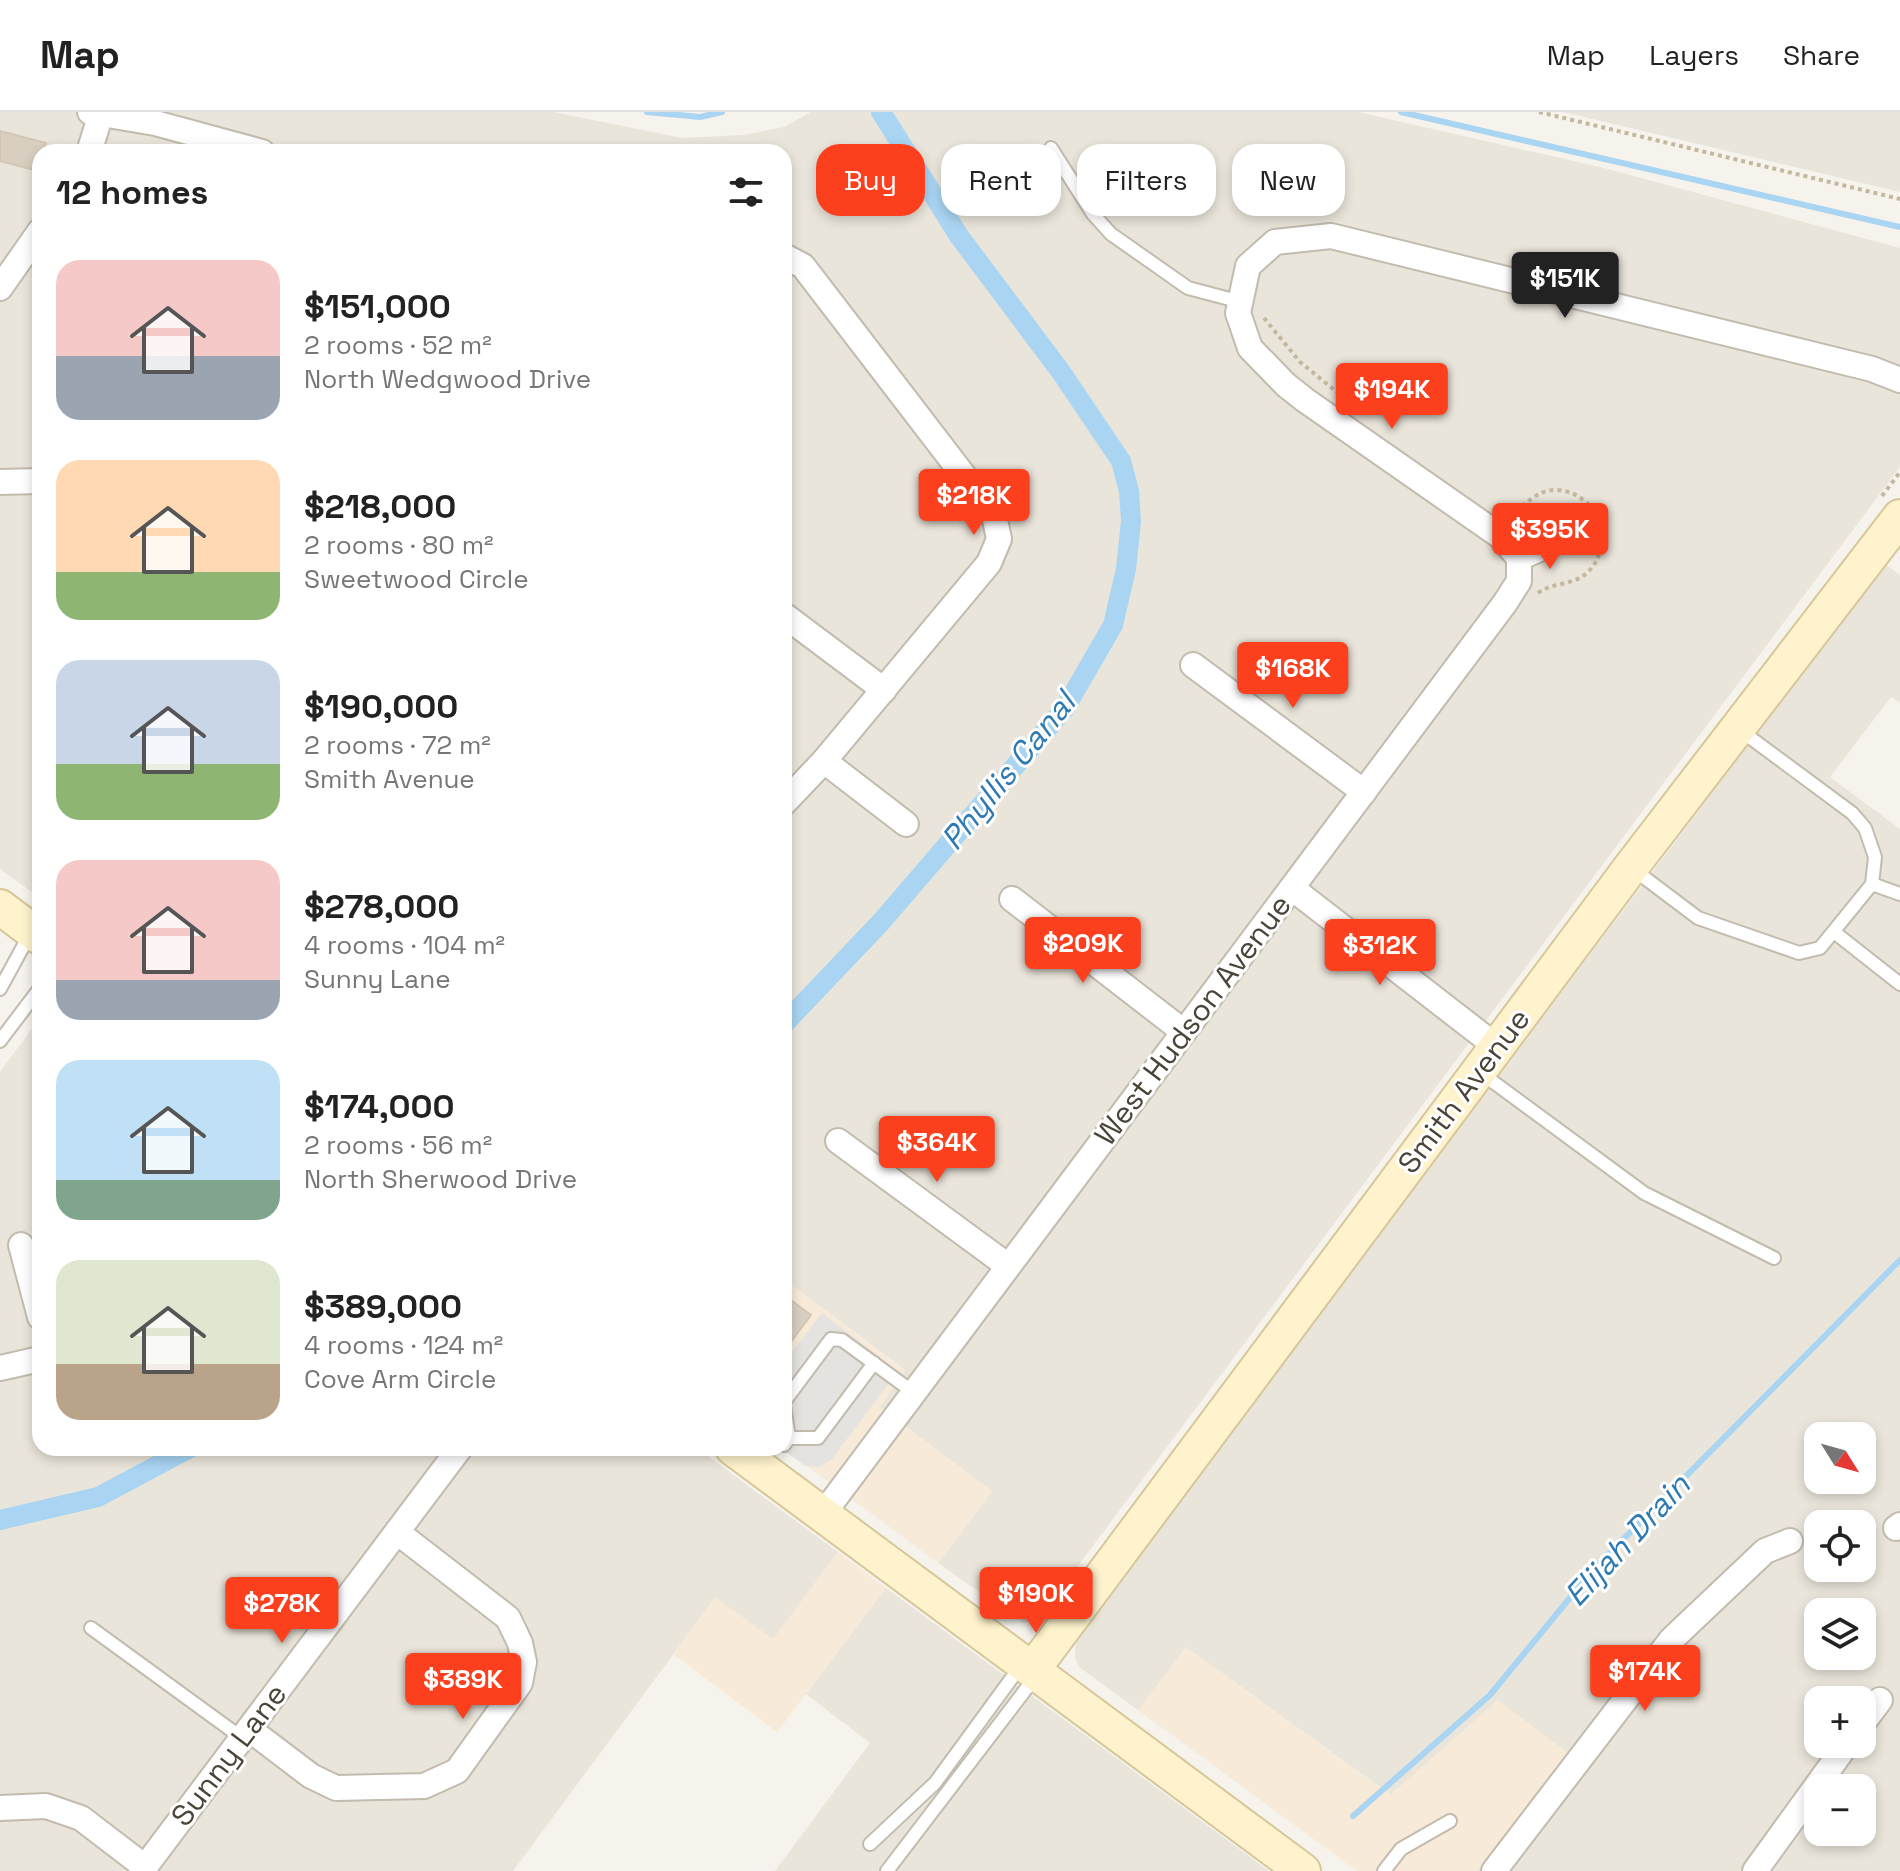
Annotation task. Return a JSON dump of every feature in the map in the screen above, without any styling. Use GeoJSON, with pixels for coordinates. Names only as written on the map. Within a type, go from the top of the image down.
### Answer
{"type":"FeatureCollection","features":[{"type":"Feature","properties":{"kind":"street"},"geometry":{"type":"LineString","coordinates":[[90,144],[95,113],[155,123],[232,144]]}},
{"type":"Feature","properties":{"kind":"street"},"geometry":{"type":"LineString","coordinates":[[1562,539],[1519,558],[1500,536],[1286,385],[1250,348],[1238,313],[1250,307],[1248,266],[1275,242],[1331,236],[1872,369],[1900,380]]}},
{"type":"Feature","properties":{"kind":"street"},"geometry":{"type":"LineString","coordinates":[[0,288],[32,242]]}},
{"type":"Feature","properties":{"kind":"street"},"geometry":{"type":"LineString","coordinates":[[792,260],[803,266],[994,515],[999,539],[989,563],[824,761],[792,795]]}},
{"type":"Feature","properties":{"kind":"street"},"geometry":{"type":"LineString","coordinates":[[0,482],[32,481]]}},
{"type":"Feature","properties":{"kind":"street","name":"Smith Avenue"},"geometry":{"type":"LineString","coordinates":[[1032,1668],[1631,867],[1897,527]]}},
{"type":"Feature","properties":{"kind":"street","name":"West Hudson Avenue"},"geometry":{"type":"LineString","coordinates":[[823,1514],[1505,603],[1519,581],[1519,558]]}},
{"type":"Feature","properties":{"kind":"street"},"geometry":{"type":"LineString","coordinates":[[792,621],[884,690]]}},
{"type":"Feature","properties":{"kind":"street"},"geometry":{"type":"LineString","coordinates":[[1193,665],[1364,792]]}},
{"type":"Feature","properties":{"kind":"street"},"geometry":{"type":"LineString","coordinates":[[824,761],[906,824]]}},
{"type":"Feature","properties":{"kind":"street"},"geometry":{"type":"LineString","coordinates":[[1293,889],[1488,1059]]}},
{"type":"Feature","properties":{"kind":"street"},"geometry":{"type":"LineString","coordinates":[[1012,899],[1184,1032]]}},
{"type":"Feature","properties":{"kind":"street"},"geometry":{"type":"LineString","coordinates":[[0,907],[32,931]]}},
{"type":"Feature","properties":{"kind":"street"},"geometry":{"type":"LineString","coordinates":[[838,1141],[1008,1266]]}},
{"type":"Feature","properties":{"kind":"street"},"geometry":{"type":"LineString","coordinates":[[21,1245],[32,1287]]}},
{"type":"Feature","properties":{"kind":"street"},"geometry":{"type":"LineString","coordinates":[[0,1368],[32,1361]]}},
{"type":"Feature","properties":{"kind":"street","name":"Sunny Lane"},"geometry":{"type":"LineString","coordinates":[[144,1869],[454,1456]]}},
{"type":"Feature","properties":{"kind":"street"},"geometry":{"type":"LineString","coordinates":[[783,1456],[823,1514],[1303,1871]]}},
{"type":"Feature","properties":{"kind":"street"},"geometry":{"type":"LineString","coordinates":[[245,1734],[311,1776],[336,1788],[424,1786],[457,1771],[520,1683],[524,1662],[520,1643],[508,1618],[397,1532]]}},
{"type":"Feature","properties":{"kind":"street"},"geometry":{"type":"LineString","coordinates":[[1494,1871],[1671,1640],[1765,1551],[1790,1541]]}},
{"type":"Feature","properties":{"kind":"street"},"geometry":{"type":"LineString","coordinates":[[1876,1705],[1880,1700]]}},
{"type":"Feature","properties":{"kind":"street"},"geometry":{"type":"LineString","coordinates":[[1755,1871],[1837,1758]]}},
{"type":"Feature","properties":{"kind":"street"},"geometry":{"type":"LineString","coordinates":[[0,1808],[46,1806],[81,1818],[144,1869]]}},
{"type":"Feature","properties":{"kind":"lane"},"geometry":{"type":"LineString","coordinates":[[1061,164],[1093,214],[1111,234],[1188,288],[1250,307]]}},
{"type":"Feature","properties":{"kind":"lane"},"geometry":{"type":"LineString","coordinates":[[1631,867],[1698,918],[1799,953],[1820,948],[1872,884],[1875,857],[1865,828],[1852,813],[1738,728]]}},
{"type":"Feature","properties":{"kind":"lane"},"geometry":{"type":"LineString","coordinates":[[1872,884],[1900,894]]}},
{"type":"Feature","properties":{"kind":"lane"},"geometry":{"type":"LineString","coordinates":[[1834,932],[1900,984]]}},
{"type":"Feature","properties":{"kind":"lane"},"geometry":{"type":"LineString","coordinates":[[0,989],[32,940]]}},
{"type":"Feature","properties":{"kind":"lane"},"geometry":{"type":"LineString","coordinates":[[0,1041],[32,999]]}},
{"type":"Feature","properties":{"kind":"lane"},"geometry":{"type":"LineString","coordinates":[[1488,1059],[1644,1193],[1774,1258]]}},
{"type":"Feature","properties":{"kind":"lane"},"geometry":{"type":"LineString","coordinates":[[792,1393],[831,1339],[842,1340],[913,1392]]}},
{"type":"Feature","properties":{"kind":"lane"},"geometry":{"type":"LineString","coordinates":[[792,1447],[818,1438],[874,1363]]}},
{"type":"Feature","properties":{"kind":"lane"},"geometry":{"type":"LineString","coordinates":[[91,1628],[245,1734]]}},
{"type":"Feature","properties":{"kind":"lane"},"geometry":{"type":"LineString","coordinates":[[870,1844],[935,1783],[1032,1668]]}},
{"type":"Feature","properties":{"kind":"lane","name":"Smith Avenue"},"geometry":{"type":"LineString","coordinates":[[887,1871],[1032,1668]]}},
{"type":"Feature","properties":{"kind":"lane"},"geometry":{"type":"LineString","coordinates":[[1384,1871],[1401,1849],[1450,1821]]}},
{"type":"Feature","properties":{"kind":"path"},"geometry":{"type":"LineString","coordinates":[[1539,112],[1900,199]]}},
{"type":"Feature","properties":{"kind":"path"},"geometry":{"type":"LineString","coordinates":[[1250,307],[1300,362],[1365,413]]}},
{"type":"Feature","properties":{"kind":"path"},"geometry":{"type":"LineString","coordinates":[[1498,512],[1510,514],[1538,493],[1558,490],[1580,499],[1595,511],[1602,530],[1600,549],[1589,571],[1574,581],[1555,585],[1537,594]]}},
{"type":"Feature","properties":{"kind":"shaded area"},"geometry":{"type":"Polygon","coordinates":[[[0,112],[553,112],[682,138],[743,135],[784,127],[811,112],[1358,112],[1604,168],[1900,248],[1900,467],[1042,1614],[1032,1622],[1023,1623],[938,1563],[992,1491],[879,1407],[905,1370],[792,1285],[792,144],[32,144],[32,892],[0,869],[0,112]]]}},
{"type":"Feature","properties":{"kind":"shaded area"},"geometry":{"type":"Polygon","coordinates":[[[1563,112],[1900,112],[1900,192],[1563,112]]]}},
{"type":"Feature","properties":{"kind":"shaded area"},"geometry":{"type":"Polygon","coordinates":[[[1885,564],[1900,575],[1900,703],[1891,697],[1830,777],[1900,829],[1900,1871],[1477,1871],[1567,1754],[1391,1795],[1186,1647],[1138,1710],[1079,1667],[1075,1657],[1076,1639],[1094,1611],[1885,564]]]}},
{"type":"Feature","properties":{"kind":"shaded area"},"geometry":{"type":"Polygon","coordinates":[[[32,1029],[32,1456],[708,1456],[838,1552],[773,1640],[715,1598],[513,1871],[0,1871],[0,1072],[32,1029]]]}},
{"type":"Feature","properties":{"kind":"shaded area"},"geometry":{"type":"Polygon","coordinates":[[[792,1285],[905,1371],[880,1407],[992,1491],[938,1563],[792,1455],[792,1285]]]}},
{"type":"Feature","properties":{"kind":"shaded area"},"geometry":{"type":"Polygon","coordinates":[[[822,1313],[898,1371],[831,1460],[819,1467],[805,1466],[792,1456],[792,1352],[822,1313]]]}},
{"type":"Feature","properties":{"kind":"shaded area"},"geometry":{"type":"Polygon","coordinates":[[[838,1552],[886,1588],[777,1732],[673,1654],[715,1597],[773,1639],[838,1552]]]}},
{"type":"Feature","properties":{"kind":"shaded area"},"geometry":{"type":"Polygon","coordinates":[[[886,1588],[1269,1871],[775,1871],[870,1743],[806,1694],[886,1588]]]}},
{"type":"Feature","properties":{"kind":"shaded area"},"geometry":{"type":"Polygon","coordinates":[[[1186,1647],[1390,1795],[1498,1700],[1568,1753],[1477,1871],[1357,1871],[1138,1710],[1186,1647]]]}},
{"type":"Feature","properties":{"kind":"building"},"geometry":{"type":"Polygon","coordinates":[[[0,131],[46,143],[32,144],[32,169],[0,161],[0,131]]]}},
{"type":"Feature","properties":{"kind":"building"},"geometry":{"type":"Polygon","coordinates":[[[792,1301],[811,1315],[792,1340],[792,1301]]]}},
{"type":"Feature","properties":{"kind":"waterway"},"geometry":{"type":"LineString","coordinates":[[647,112],[700,117],[722,112]]}},
{"type":"Feature","properties":{"kind":"waterway","name":"Phyllis Canal"},"geometry":{"type":"LineString","coordinates":[[792,1016],[881,922],[1065,708],[1113,625],[1126,569],[1131,521],[1129,491],[1121,461],[1061,372],[959,236],[881,112]]}},
{"type":"Feature","properties":{"kind":"waterway"},"geometry":{"type":"LineString","coordinates":[[1401,112],[1900,227]]}},
{"type":"Feature","properties":{"kind":"waterway","name":"Elijah Drain"},"geometry":{"type":"LineString","coordinates":[[1353,1816],[1490,1695],[1592,1571],[1900,1260]]}},
{"type":"Feature","properties":{"kind":"waterway","name":"Phyllis Canal"},"geometry":{"type":"LineString","coordinates":[[0,1520],[98,1497],[175,1456]]}}]}
